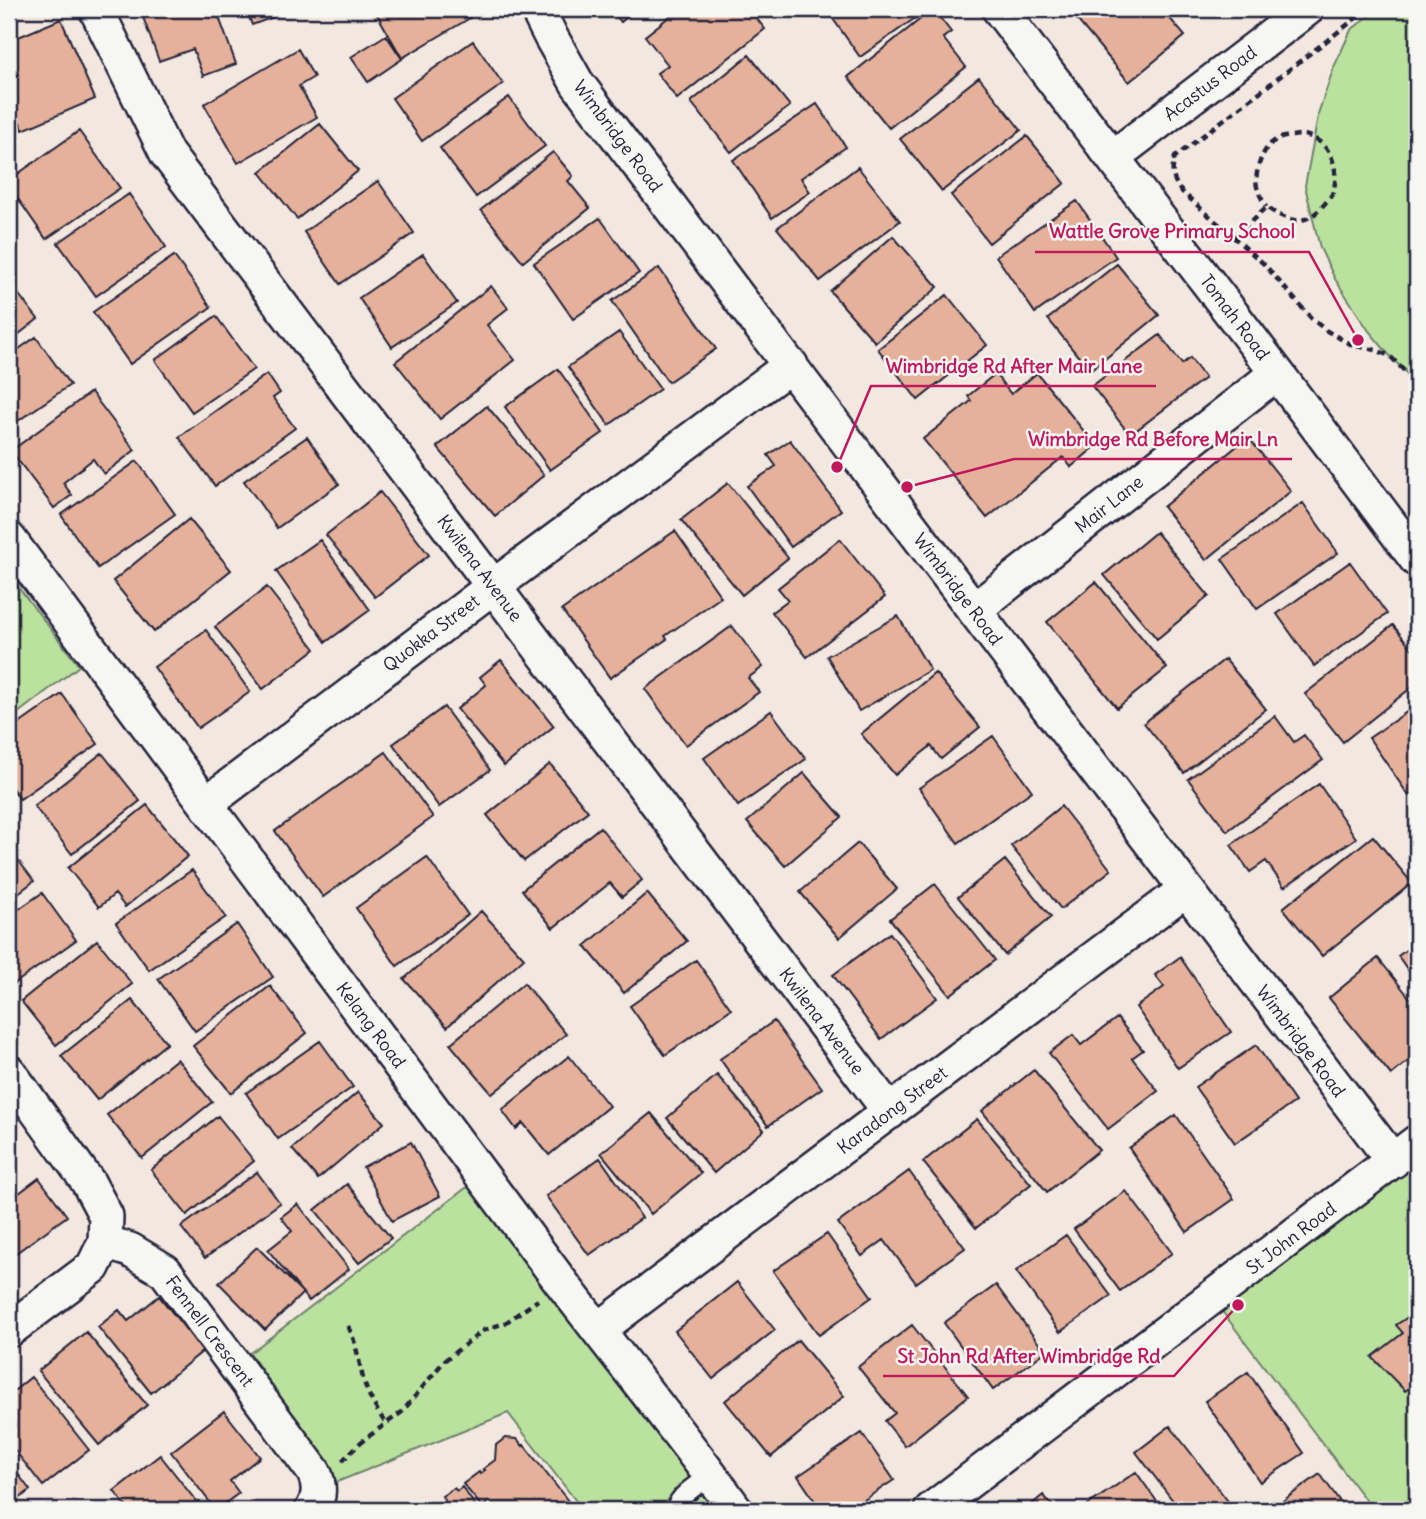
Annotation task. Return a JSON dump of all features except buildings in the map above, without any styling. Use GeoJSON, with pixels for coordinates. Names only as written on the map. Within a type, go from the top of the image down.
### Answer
{"type":"FeatureCollection","features":[{"type":"Feature","properties":{"kind":"street","name":"Kwilena Avenue"},"geometry":{"type":"LineString","coordinates":[[96,9],[167,154],[890,1112]]}},
{"type":"Feature","properties":{"kind":"street","name":"Wimbridge Road"},"geometry":{"type":"LineString","coordinates":[[537,9],[577,83],[1185,890],[1405,1152]]}},
{"type":"Feature","properties":{"kind":"street","name":"Tomah Road"},"geometry":{"type":"LineString","coordinates":[[999,9],[1417,560]]}},
{"type":"Feature","properties":{"kind":"street","name":"Acastus Road"},"geometry":{"type":"LineString","coordinates":[[1112,156],[1307,9]]}},
{"type":"Feature","properties":{"kind":"street","name":"Quokka Street"},"geometry":{"type":"LineString","coordinates":[[207,803],[791,365]]}},
{"type":"Feature","properties":{"kind":"street","name":"Mair Lane"},"geometry":{"type":"LineString","coordinates":[[974,610],[1277,373]]}},
{"type":"Feature","properties":{"kind":"street","name":"Kelang Road"},"geometry":{"type":"LineString","coordinates":[[9,539],[560,1280],[736,1510]]}},
{"type":"Feature","properties":{"kind":"street","name":"Karadong Street"},"geometry":{"type":"LineString","coordinates":[[598,1330],[1185,890]]}},
{"type":"Feature","properties":{"kind":"street"},"geometry":{"type":"LineString","coordinates":[[9,1072],[89,1182],[106,1216],[105,1242],[93,1267],[9,1330]]}},
{"type":"Feature","properties":{"kind":"street","name":"St John Road"},"geometry":{"type":"LineString","coordinates":[[931,1510],[1405,1152]]}},
{"type":"Feature","properties":{"kind":"street","name":"Fennell Crescent"},"geometry":{"type":"LineString","coordinates":[[105,1242],[130,1250],[164,1271],[314,1472],[315,1496]]}},
{"type":"Feature","properties":{"kind":"lane"},"geometry":{"type":"LineString","coordinates":[[675,1510],[674,1507],[682,1496],[711,1475]]}},
{"type":"Feature","properties":{"kind":"path"},"geometry":{"type":"LineString","coordinates":[[1368,9],[1175,157],[1173,179],[1180,190],[1264,264],[1312,319],[1352,345],[1390,356],[1417,384]]}},
{"type":"Feature","properties":{"kind":"path"},"geometry":{"type":"LineString","coordinates":[[1307,135],[1322,144],[1336,171],[1331,197],[1312,217],[1298,221],[1283,218],[1266,207],[1257,186],[1257,176],[1266,148],[1275,140],[1289,136],[1307,135]]}},
{"type":"Feature","properties":{"kind":"path"},"geometry":{"type":"LineString","coordinates":[[1234,238],[1266,207]]}},
{"type":"Feature","properties":{"kind":"path"},"geometry":{"type":"LineString","coordinates":[[315,1496],[332,1472],[361,1442],[402,1412],[445,1360],[484,1329],[505,1322],[524,1311],[560,1280]]}},
{"type":"Feature","properties":{"kind":"path"},"geometry":{"type":"LineString","coordinates":[[348,1326],[355,1342],[368,1394],[386,1424]]}},
{"type":"Feature","properties":{"kind":"green space"},"geometry":{"type":"Polygon","coordinates":[[[1378,9],[1417,9],[1417,384],[1369,331],[1335,279],[1320,248],[1305,186],[1319,111],[1334,67],[1351,30],[1378,9]]]}},
{"type":"Feature","properties":{"kind":"green space"},"geometry":{"type":"Polygon","coordinates":[[[9,575],[79,666],[9,720],[9,575]]]}},
{"type":"Feature","properties":{"kind":"green space"},"geometry":{"type":"Polygon","coordinates":[[[1417,1132],[1417,1510],[1373,1510],[1212,1298],[1417,1132]]]}},
{"type":"Feature","properties":{"kind":"green space"},"geometry":{"type":"Polygon","coordinates":[[[483,1175],[734,1510],[583,1510],[508,1413],[337,1482],[250,1353],[483,1175]]]}},
{"type":"Feature","properties":{"kind":"place","name":"Wattle Grove Primary School"},"geometry":{"type":"Point","coordinates":[1358,340]}},
{"type":"Feature","properties":{"kind":"place","name":"Wimbridge Rd After Mair Lane"},"geometry":{"type":"Point","coordinates":[837,467]}},
{"type":"Feature","properties":{"kind":"place","name":"Wimbridge Rd Before Mair Ln"},"geometry":{"type":"Point","coordinates":[907,487]}},
{"type":"Feature","properties":{"kind":"place","name":"St John Rd After Wimbridge Rd"},"geometry":{"type":"Point","coordinates":[1238,1305]}}]}
